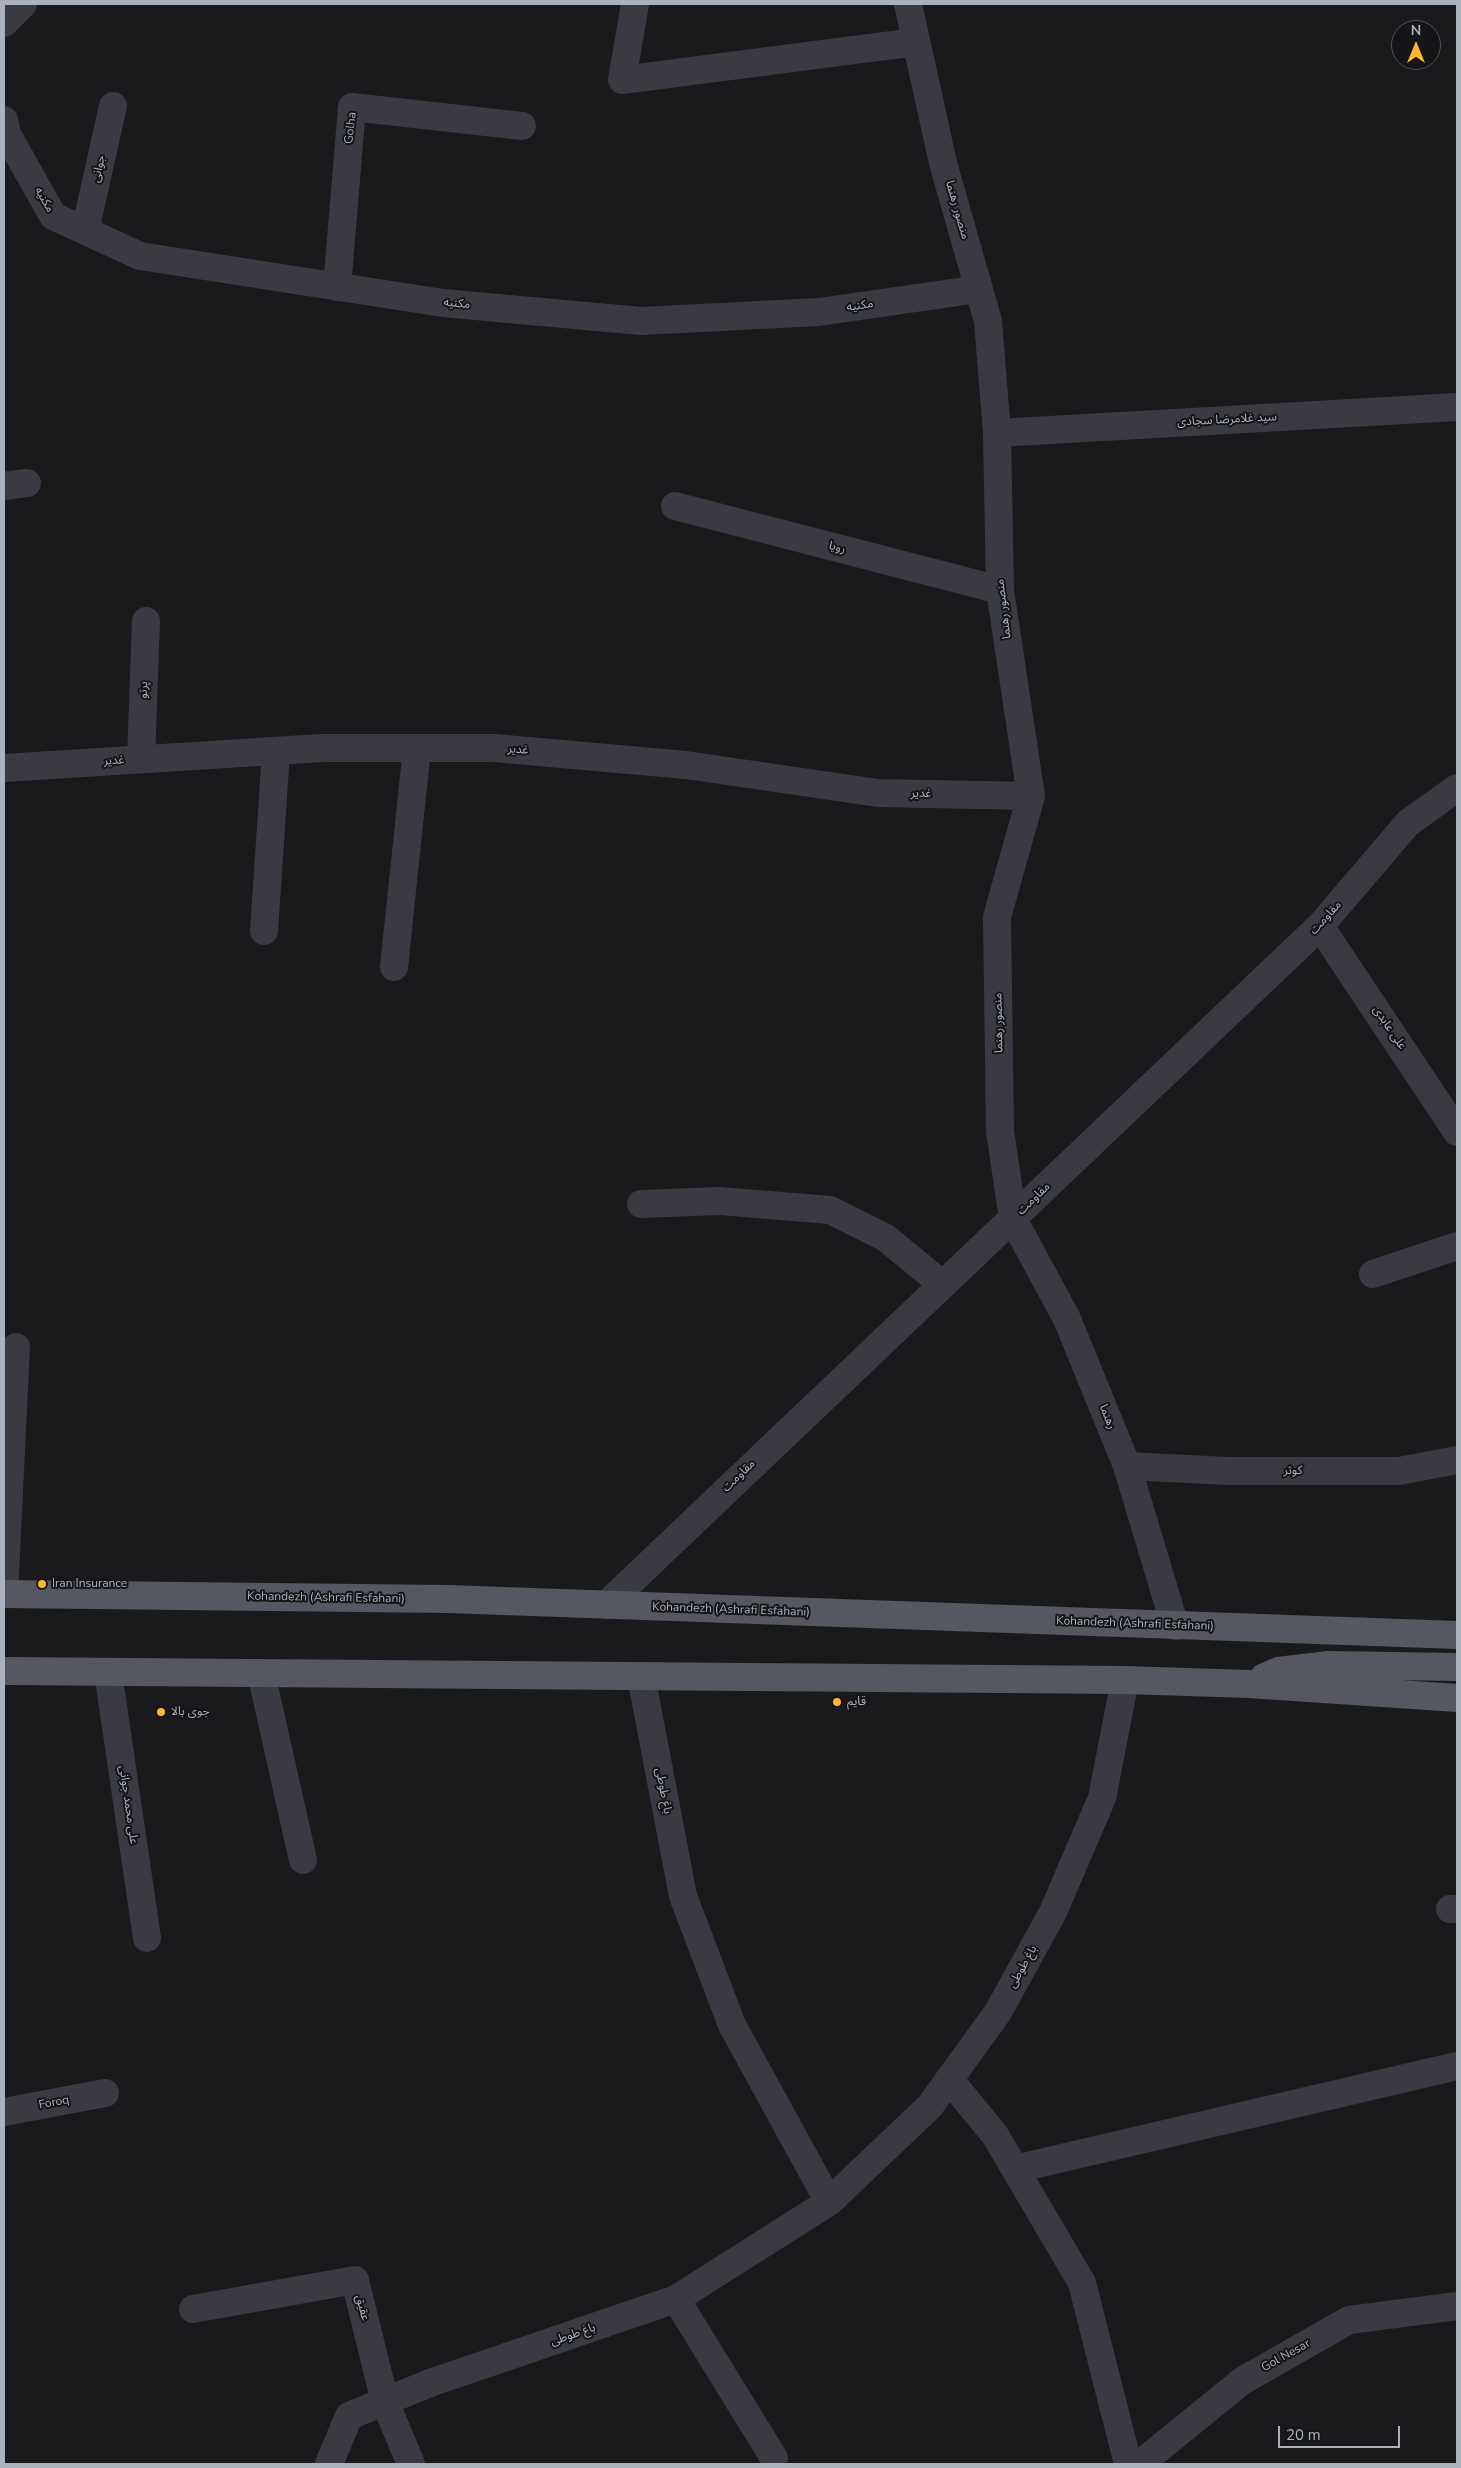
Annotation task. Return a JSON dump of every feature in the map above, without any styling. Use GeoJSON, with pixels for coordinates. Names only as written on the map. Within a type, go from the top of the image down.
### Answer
{"type":"FeatureCollection","features":[{"type":"Feature","properties":{"kind":"main road","name":"Kohandezh (Ashrafi Esfahani)"},"geometry":{"type":"LineString","coordinates":[[4,1594],[448,1599],[1457,1635]]}},
{"type":"Feature","properties":{"kind":"main road"},"geometry":{"type":"LineString","coordinates":[[1249,1684],[1278,1671],[1329,1665],[1457,1667]]}},
{"type":"Feature","properties":{"kind":"main road"},"geometry":{"type":"LineString","coordinates":[[4,1671],[1125,1680],[1249,1684],[1457,1698]]}},
{"type":"Feature","properties":{"kind":"street"},"geometry":{"type":"LineString","coordinates":[[4,23],[23,4]]}},
{"type":"Feature","properties":{"kind":"street"},"geometry":{"type":"LineString","coordinates":[[635,4],[622,80],[916,42]]}},
{"type":"Feature","properties":{"kind":"street","name":"منصور رهنما"},"geometry":{"type":"LineString","coordinates":[[908,4],[943,163],[988,321],[997,433],[1000,590],[1031,796],[997,916],[1000,1130],[1013,1218]]}},
{"type":"Feature","properties":{"kind":"street","name":"جوانی"},"geometry":{"type":"LineString","coordinates":[[85,231],[113,106]]}},
{"type":"Feature","properties":{"kind":"street","name":"Golha"},"geometry":{"type":"LineString","coordinates":[[337,288],[352,107],[522,126]]}},
{"type":"Feature","properties":{"kind":"street","name":"مکنیه"},"geometry":{"type":"LineString","coordinates":[[4,120],[7,134],[52,216],[140,256],[443,303],[641,321],[819,312],[979,289]]}},
{"type":"Feature","properties":{"kind":"street","name":"سید غلامرضا سجادی"},"geometry":{"type":"LineString","coordinates":[[997,433],[1457,407]]}},
{"type":"Feature","properties":{"kind":"street","name":"رویا"},"geometry":{"type":"LineString","coordinates":[[674,506],[1000,590]]}},
{"type":"Feature","properties":{"kind":"street","name":"پرتو"},"geometry":{"type":"LineString","coordinates":[[141,759],[146,621]]}},
{"type":"Feature","properties":{"kind":"street","name":"غدیر"},"geometry":{"type":"LineString","coordinates":[[4,768],[321,748],[494,748],[686,765],[878,793],[1031,796]]}},
{"type":"Feature","properties":{"kind":"street"},"geometry":{"type":"LineString","coordinates":[[394,967],[417,748]]}},
{"type":"Feature","properties":{"kind":"street"},"geometry":{"type":"LineString","coordinates":[[264,931],[276,752]]}},
{"type":"Feature","properties":{"kind":"street","name":"مقاومت"},"geometry":{"type":"LineString","coordinates":[[606,1605],[1320,926],[1408,823],[1457,788]]}},
{"type":"Feature","properties":{"kind":"street","name":"علی عابدی"},"geometry":{"type":"LineString","coordinates":[[1320,926],[1455,1122]]}},
{"type":"Feature","properties":{"kind":"street"},"geometry":{"type":"LineString","coordinates":[[641,1204],[720,1201],[830,1210],[886,1238],[943,1285]]}},
{"type":"Feature","properties":{"kind":"street","name":"رهنما"},"geometry":{"type":"LineString","coordinates":[[1013,1218],[1068,1320],[1127,1466],[1175,1626]]}},
{"type":"Feature","properties":{"kind":"street"},"geometry":{"type":"LineString","coordinates":[[1373,1274],[1457,1246]]}},
{"type":"Feature","properties":{"kind":"street"},"geometry":{"type":"LineString","coordinates":[[4,1594],[16,1347]]}},
{"type":"Feature","properties":{"kind":"street","name":"کوثر"},"geometry":{"type":"LineString","coordinates":[[1127,1466],[1228,1471],[1398,1471],[1457,1460]]}},
{"type":"Feature","properties":{"kind":"street","name":"علی محمد جوانی"},"geometry":{"type":"LineString","coordinates":[[108,1672],[147,1938]]}},
{"type":"Feature","properties":{"kind":"street"},"geometry":{"type":"LineString","coordinates":[[261,1673],[303,1860]]}},
{"type":"Feature","properties":{"kind":"street","name":"باغ طوطی"},"geometry":{"type":"LineString","coordinates":[[641,1676],[683,1896],[732,2025],[829,2202]]}},
{"type":"Feature","properties":{"kind":"street","name":"باغ طوطی"},"geometry":{"type":"LineString","coordinates":[[329,2464],[349,2416],[430,2383],[676,2299],[829,2202],[930,2106],[998,2012],[1053,1912],[1102,1798],[1125,1680]]}},
{"type":"Feature","properties":{"kind":"street"},"geometry":{"type":"LineString","coordinates":[[1015,2169],[1457,2066]]}},
{"type":"Feature","properties":{"kind":"street"},"geometry":{"type":"LineString","coordinates":[[949,2079],[995,2135],[1082,2283],[1128,2464]]}},
{"type":"Feature","properties":{"kind":"street","name":"Foroq"},"geometry":{"type":"LineString","coordinates":[[4,2112],[105,2093]]}},
{"type":"Feature","properties":{"kind":"street","name":"عقیق"},"geometry":{"type":"LineString","coordinates":[[193,2309],[355,2280],[385,2402],[411,2464]]}},
{"type":"Feature","properties":{"kind":"street"},"geometry":{"type":"LineString","coordinates":[[676,2299],[774,2458]]}},
{"type":"Feature","properties":{"kind":"street","name":"Gol Nesar"},"geometry":{"type":"LineString","coordinates":[[1140,2464],[1242,2380],[1349,2320],[1457,2306]]}},
{"type":"Feature","properties":{"kind":"place","name":"Iran Insurance"},"geometry":{"type":"Point","coordinates":[42,1584]}},
{"type":"Feature","properties":{"kind":"place","name":"قایم"},"geometry":{"type":"Point","coordinates":[837,1702]}},
{"type":"Feature","properties":{"kind":"place","name":"جوی بالا"},"geometry":{"type":"Point","coordinates":[161,1712]}}]}
